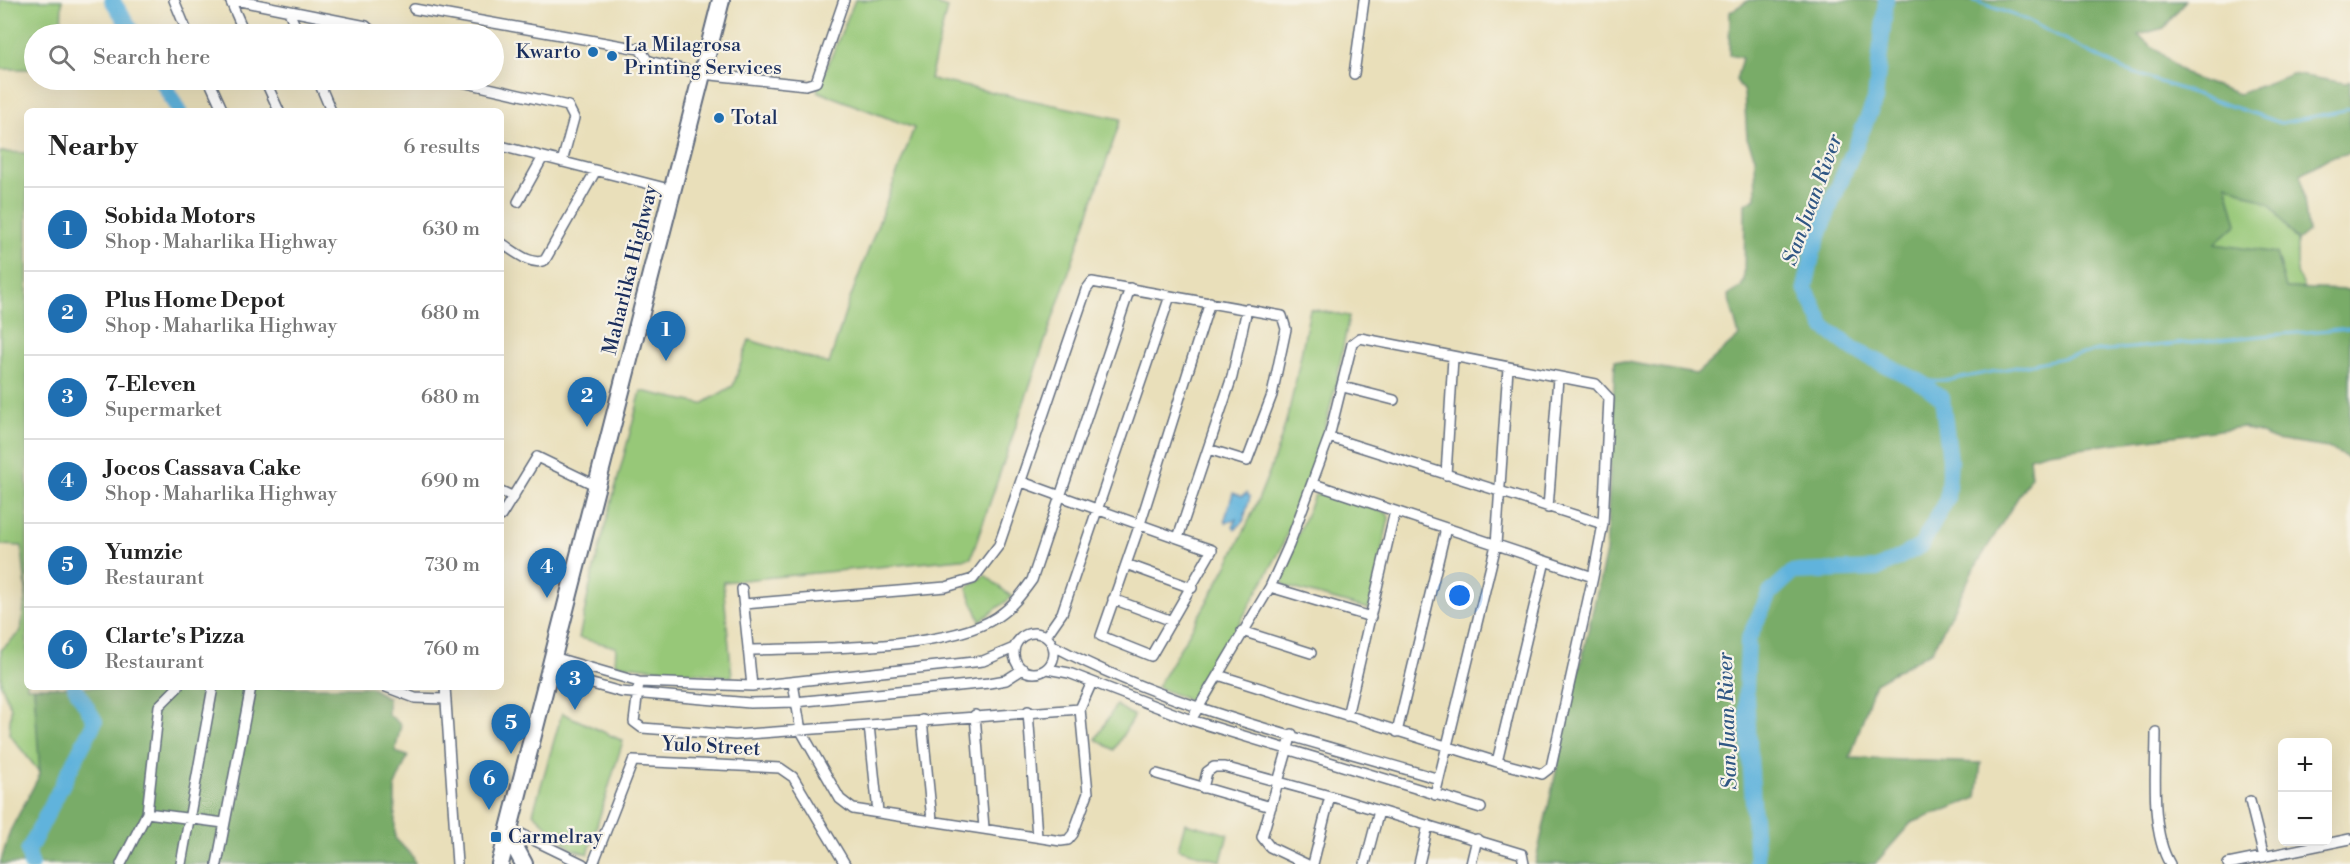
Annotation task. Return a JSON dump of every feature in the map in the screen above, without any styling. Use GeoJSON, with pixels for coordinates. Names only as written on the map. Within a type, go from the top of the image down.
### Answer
{"type":"FeatureCollection","features":[{"type":"Feature","properties":{"kind":"highway","name":"Maharlika Highway"},"geometry":{"type":"LineString","coordinates":[[500,864],[721,0]]}},
{"type":"Feature","properties":{"kind":"highway"},"geometry":{"type":"LineString","coordinates":[[508,831],[524,864]]}},
{"type":"Feature","properties":{"kind":"street"},"geometry":{"type":"LineString","coordinates":[[174,0],[184,24]]}},
{"type":"Feature","properties":{"kind":"street"},"geometry":{"type":"LineString","coordinates":[[230,0],[241,24]]}},
{"type":"Feature","properties":{"kind":"street"},"geometry":{"type":"LineString","coordinates":[[235,0],[355,24]]}},
{"type":"Feature","properties":{"kind":"street"},"geometry":{"type":"LineString","coordinates":[[504,25],[640,49],[647,60],[702,74],[814,85],[844,0]]}},
{"type":"Feature","properties":{"kind":"street"},"geometry":{"type":"LineString","coordinates":[[1354,74],[1364,0]]}},
{"type":"Feature","properties":{"kind":"street"},"geometry":{"type":"LineString","coordinates":[[414,9],[499,24]]}},
{"type":"Feature","properties":{"kind":"street"},"geometry":{"type":"LineString","coordinates":[[289,12],[294,24]]}},
{"type":"Feature","properties":{"kind":"street"},"geometry":{"type":"LineString","coordinates":[[213,90],[222,108]]}},
{"type":"Feature","properties":{"kind":"street"},"geometry":{"type":"LineString","coordinates":[[270,90],[278,108]]}},
{"type":"Feature","properties":{"kind":"street"},"geometry":{"type":"LineString","coordinates":[[323,90],[331,108]]}},
{"type":"Feature","properties":{"kind":"street"},"geometry":{"type":"LineString","coordinates":[[497,90],[568,106],[574,118],[562,162]]}},
{"type":"Feature","properties":{"kind":"street"},"geometry":{"type":"LineString","coordinates":[[504,147],[595,172],[673,190]]}},
{"type":"Feature","properties":{"kind":"street"},"geometry":{"type":"LineString","coordinates":[[518,202],[543,157]]}},
{"type":"Feature","properties":{"kind":"street"},"geometry":{"type":"LineString","coordinates":[[504,245],[532,262],[540,263],[545,260],[595,172]]}},
{"type":"Feature","properties":{"kind":"street"},"geometry":{"type":"LineString","coordinates":[[744,604],[946,587],[973,579],[999,545],[1086,290],[1092,282],[1282,316],[1286,329],[1272,395],[1247,461],[1208,449]]}},
{"type":"Feature","properties":{"kind":"street"},"geometry":{"type":"LineString","coordinates":[[748,650],[899,642],[946,637],[978,627],[998,617],[1019,598],[1032,580],[1130,288]]}},
{"type":"Feature","properties":{"kind":"street"},"geometry":{"type":"LineString","coordinates":[[1046,636],[1062,613],[1170,296]]}},
{"type":"Feature","properties":{"kind":"street"},"geometry":{"type":"LineString","coordinates":[[1022,482],[1098,510],[1140,524],[1212,550],[1192,588],[1150,656],[1101,636],[1140,524],[1210,302]]}},
{"type":"Feature","properties":{"kind":"street"},"geometry":{"type":"LineString","coordinates":[[1178,538],[1232,377],[1247,309]]}},
{"type":"Feature","properties":{"kind":"street"},"geometry":{"type":"LineString","coordinates":[[1191,720],[1270,587],[1314,484],[1343,387],[1352,344],[1359,338],[1596,384],[1609,398],[1603,524],[1551,768],[1542,774],[1497,762],[1218,675]]}},
{"type":"Feature","properties":{"kind":"street"},"geometry":{"type":"LineString","coordinates":[[1446,475],[1453,357]]}},
{"type":"Feature","properties":{"kind":"street"},"geometry":{"type":"LineString","coordinates":[[1435,795],[1449,747],[1496,545],[1508,368]]}},
{"type":"Feature","properties":{"kind":"street"},"geometry":{"type":"LineString","coordinates":[[1548,508],[1558,378]]}},
{"type":"Feature","properties":{"kind":"street"},"geometry":{"type":"LineString","coordinates":[[1343,387],[1394,400]]}},
{"type":"Feature","properties":{"kind":"street"},"geometry":{"type":"LineString","coordinates":[[1329,438],[1603,524]]}},
{"type":"Feature","properties":{"kind":"street"},"geometry":{"type":"LineString","coordinates":[[504,512],[537,457],[597,486]]}},
{"type":"Feature","properties":{"kind":"street"},"geometry":{"type":"LineString","coordinates":[[1314,484],[1593,577]]}},
{"type":"Feature","properties":{"kind":"street"},"geometry":{"type":"LineString","coordinates":[[504,492],[514,497]]}},
{"type":"Feature","properties":{"kind":"street"},"geometry":{"type":"LineString","coordinates":[[1347,716],[1395,511]]}},
{"type":"Feature","properties":{"kind":"street"},"geometry":{"type":"LineString","coordinates":[[1397,732],[1446,528]]}},
{"type":"Feature","properties":{"kind":"street"},"geometry":{"type":"LineString","coordinates":[[1497,762],[1545,561]]}},
{"type":"Feature","properties":{"kind":"street"},"geometry":{"type":"LineString","coordinates":[[1126,564],[1192,588]]}},
{"type":"Feature","properties":{"kind":"street"},"geometry":{"type":"LineString","coordinates":[[1270,587],[1371,616]]}},
{"type":"Feature","properties":{"kind":"street"},"geometry":{"type":"LineString","coordinates":[[742,589],[752,686]]}},
{"type":"Feature","properties":{"kind":"street"},"geometry":{"type":"LineString","coordinates":[[1113,599],[1172,621]]}},
{"type":"Feature","properties":{"kind":"street"},"geometry":{"type":"LineString","coordinates":[[1242,631],[1311,652]]}},
{"type":"Feature","properties":{"kind":"street"},"geometry":{"type":"LineString","coordinates":[[551,664],[639,682],[752,686],[983,661],[1014,648],[1021,637],[1033,632],[1046,636],[1054,646],[1095,668],[1199,708],[1439,779]]}},
{"type":"Feature","properties":{"kind":"street"},"geometry":{"type":"LineString","coordinates":[[1047,669],[1054,659],[1054,646]]}},
{"type":"Feature","properties":{"kind":"street"},"geometry":{"type":"LineString","coordinates":[[1014,648],[1016,660],[1023,669],[1035,673],[1047,669],[1092,682],[1191,720],[1481,808]]}},
{"type":"Feature","properties":{"kind":"street"},"geometry":{"type":"LineString","coordinates":[[551,664],[607,689],[636,695],[750,703],[795,702],[989,683],[1006,680],[1023,669]]}},
{"type":"Feature","properties":{"kind":"street"},"geometry":{"type":"LineString","coordinates":[[639,682],[634,722],[642,728],[735,735],[1028,711],[1080,709]]}},
{"type":"Feature","properties":{"kind":"street"},"geometry":{"type":"LineString","coordinates":[[793,683],[801,731],[840,799],[853,809],[1068,840],[1073,834],[1088,793],[1080,709],[1092,682]]}},
{"type":"Feature","properties":{"kind":"street"},"geometry":{"type":"LineString","coordinates":[[121,864],[147,813],[155,719],[162,701],[175,690]]}},
{"type":"Feature","properties":{"kind":"street"},"geometry":{"type":"LineString","coordinates":[[181,864],[212,690]]}},
{"type":"Feature","properties":{"kind":"street"},"geometry":{"type":"LineString","coordinates":[[216,864],[249,690]]}},
{"type":"Feature","properties":{"kind":"street"},"geometry":{"type":"LineString","coordinates":[[394,690],[415,698],[444,699]]}},
{"type":"Feature","properties":{"kind":"street"},"geometry":{"type":"LineString","coordinates":[[445,690],[457,864]]}},
{"type":"Feature","properties":{"kind":"street"},"geometry":{"type":"LineString","coordinates":[[1028,711],[1037,837]]}},
{"type":"Feature","properties":{"kind":"street"},"geometry":{"type":"LineString","coordinates":[[975,715],[984,828]]}},
{"type":"Feature","properties":{"kind":"street"},"geometry":{"type":"LineString","coordinates":[[922,720],[932,820]]}},
{"type":"Feature","properties":{"kind":"street"},"geometry":{"type":"LineString","coordinates":[[869,725],[878,812]]}},
{"type":"Feature","properties":{"kind":"street"},"geometry":{"type":"LineString","coordinates":[[2156,732],[2157,814],[2164,855],[2170,864]]}},
{"type":"Feature","properties":{"kind":"street"},"geometry":{"type":"LineString","coordinates":[[1292,734],[1262,837],[1270,847],[1306,864]]}},
{"type":"Feature","properties":{"kind":"street","name":"Yulo Street"},"geometry":{"type":"LineString","coordinates":[[593,864],[633,761],[780,768],[792,777],[845,864]]}},
{"type":"Feature","properties":{"kind":"street"},"geometry":{"type":"LineString","coordinates":[[1203,788],[1207,772],[1214,767],[1224,767],[1478,839],[1522,854],[1524,864]]}},
{"type":"Feature","properties":{"kind":"street"},"geometry":{"type":"LineString","coordinates":[[1157,774],[1271,807]]}},
{"type":"Feature","properties":{"kind":"street"},"geometry":{"type":"LineString","coordinates":[[1313,864],[1330,796]]}},
{"type":"Feature","properties":{"kind":"street"},"geometry":{"type":"LineString","coordinates":[[2250,801],[2264,856]]}},
{"type":"Feature","properties":{"kind":"street"},"geometry":{"type":"LineString","coordinates":[[1365,864],[1378,811]]}},
{"type":"Feature","properties":{"kind":"street"},"geometry":{"type":"LineString","coordinates":[[147,813],[224,823]]}},
{"type":"Feature","properties":{"kind":"street"},"geometry":{"type":"LineString","coordinates":[[1419,864],[1428,825]]}},
{"type":"Feature","properties":{"kind":"street"},"geometry":{"type":"LineString","coordinates":[[508,831],[583,864]]}},
{"type":"Feature","properties":{"kind":"street"},"geometry":{"type":"LineString","coordinates":[[1471,864],[1478,839]]}},
{"type":"Feature","properties":{"kind":"street"},"geometry":{"type":"LineString","coordinates":[[2228,864],[2350,839]]}},
{"type":"Feature","properties":{"kind":"green space"},"geometry":{"type":"Polygon","coordinates":[[[0,0],[62,0],[61,24],[24,24],[24,69],[0,69],[0,0]]]}},
{"type":"Feature","properties":{"kind":"green space"},"geometry":{"type":"Polygon","coordinates":[[[855,0],[925,0],[947,8],[930,79],[1121,119],[971,558],[723,582],[732,677],[615,664],[616,647],[579,638],[592,576],[641,391],[702,404],[733,386],[749,340],[829,364],[847,307],[914,128],[817,91],[855,0]]]}},
{"type":"Feature","properties":{"kind":"green space"},"geometry":{"type":"Polygon","coordinates":[[[1749,0],[2186,0],[2164,28],[2138,35],[2190,77],[2239,94],[2292,74],[2346,83],[2350,81],[2350,153],[2328,158],[2301,174],[2308,232],[2297,241],[2270,204],[2226,184],[2237,224],[2215,244],[2276,253],[2286,288],[2350,290],[2350,459],[2328,448],[2276,440],[2243,427],[2048,452],[2029,457],[2031,476],[1974,569],[1932,651],[1875,683],[1850,758],[1981,763],[1977,798],[1911,823],[1875,864],[1535,864],[1606,552],[1615,360],[1696,374],[1739,336],[1728,295],[1740,288],[1744,281],[1745,204],[1756,198],[1755,157],[1747,138],[1744,92],[1736,80],[1742,58],[1729,55],[1730,12],[1749,0]]]}},
{"type":"Feature","properties":{"kind":"green space"},"geometry":{"type":"Polygon","coordinates":[[[0,152],[24,153],[24,568],[22,546],[0,545],[0,152]]]}},
{"type":"Feature","properties":{"kind":"green space"},"geometry":{"type":"Polygon","coordinates":[[[2225,183],[2270,204],[2297,241],[2297,273],[2304,289],[2286,288],[2214,245],[2236,224],[2225,183]]]}},
{"type":"Feature","properties":{"kind":"green space"},"geometry":{"type":"Polygon","coordinates":[[[1310,309],[1349,316],[1336,385],[1323,436],[1281,549],[1195,703],[1157,687],[1230,560],[1261,494],[1289,411],[1310,309]]]}},
{"type":"Feature","properties":{"kind":"green space"},"geometry":{"type":"Polygon","coordinates":[[[1321,492],[1387,513],[1389,518],[1369,609],[1285,586],[1280,576],[1314,496],[1321,492]]]}},
{"type":"Feature","properties":{"kind":"green space"},"geometry":{"type":"Polygon","coordinates":[[[985,575],[1012,597],[980,621],[967,588],[985,575]]]}},
{"type":"Feature","properties":{"kind":"green space"},"geometry":{"type":"Polygon","coordinates":[[[24,607],[24,690],[34,690],[41,774],[9,734],[11,708],[1,684],[1,650],[21,631],[24,607]]]}},
{"type":"Feature","properties":{"kind":"green space"},"geometry":{"type":"Polygon","coordinates":[[[34,690],[375,690],[388,698],[388,714],[401,725],[395,752],[408,756],[395,786],[395,838],[413,857],[415,864],[0,864],[10,831],[40,774],[34,690]]]}},
{"type":"Feature","properties":{"kind":"green space"},"geometry":{"type":"Polygon","coordinates":[[[1116,705],[1134,716],[1114,750],[1096,739],[1116,705]]]}},
{"type":"Feature","properties":{"kind":"green space"},"geometry":{"type":"Polygon","coordinates":[[[562,713],[623,741],[588,854],[572,849],[533,813],[562,713]]]}},
{"type":"Feature","properties":{"kind":"green space"},"geometry":{"type":"Polygon","coordinates":[[[1185,823],[1228,834],[1221,861],[1178,849],[1185,823]]]}},
{"type":"Feature","properties":{"kind":"water"},"geometry":{"type":"Polygon","coordinates":[[[1233,493],[1242,496],[1247,493],[1250,497],[1243,522],[1235,529],[1233,526],[1236,519],[1226,523],[1225,519],[1233,493]]]}},
{"type":"Feature","properties":{"kind":"waterway"},"geometry":{"type":"LineString","coordinates":[[112,0],[128,24]]}},
{"type":"Feature","properties":{"kind":"waterway","name":"San Juan River"},"geometry":{"type":"LineString","coordinates":[[1757,864],[1746,695],[1748,640],[1769,594],[1793,572],[1877,569],[1921,546],[1947,499],[1950,460],[1942,398],[1919,381],[1854,350],[1824,327],[1805,288],[1813,252],[1875,100],[1886,0]]}},
{"type":"Feature","properties":{"kind":"waterway"},"geometry":{"type":"LineString","coordinates":[[1973,0],[2027,20],[2122,69],[2281,123],[2350,109]]}},
{"type":"Feature","properties":{"kind":"waterway"},"geometry":{"type":"LineString","coordinates":[[167,90],[177,108]]}},
{"type":"Feature","properties":{"kind":"waterway"},"geometry":{"type":"LineString","coordinates":[[1919,381],[1950,380],[2098,351],[2350,328]]}},
{"type":"Feature","properties":{"kind":"waterway"},"geometry":{"type":"LineString","coordinates":[[31,864],[28,851],[95,721],[77,690]]}},
{"type":"Feature","properties":{"kind":"place","name":"Kwarto"},"geometry":{"type":"Point","coordinates":[593,52]}},
{"type":"Feature","properties":{"kind":"place","name":"La Milagrosa Printing Services"},"geometry":{"type":"Point","coordinates":[612,56]}},
{"type":"Feature","properties":{"kind":"place","name":"Total"},"geometry":{"type":"Point","coordinates":[719,118]}},
{"type":"Feature","properties":{"kind":"place","name":"Sobida Motors"},"geometry":{"type":"Point","coordinates":[666,361]}},
{"type":"Feature","properties":{"kind":"place","name":"Plus Home Depot"},"geometry":{"type":"Point","coordinates":[587,427]}},
{"type":"Feature","properties":{"kind":"place","name":"Jocos Cassava Cake"},"geometry":{"type":"Point","coordinates":[547,598]}},
{"type":"Feature","properties":{"kind":"place","name":"7-Eleven"},"geometry":{"type":"Point","coordinates":[575,710]}},
{"type":"Feature","properties":{"kind":"place","name":"Yumzie"},"geometry":{"type":"Point","coordinates":[511,754]}},
{"type":"Feature","properties":{"kind":"place","name":"Clarte's Pizza"},"geometry":{"type":"Point","coordinates":[489,810]}},
{"type":"Feature","properties":{"kind":"place","name":"Carmelray"},"geometry":{"type":"Point","coordinates":[496,837]}}]}
